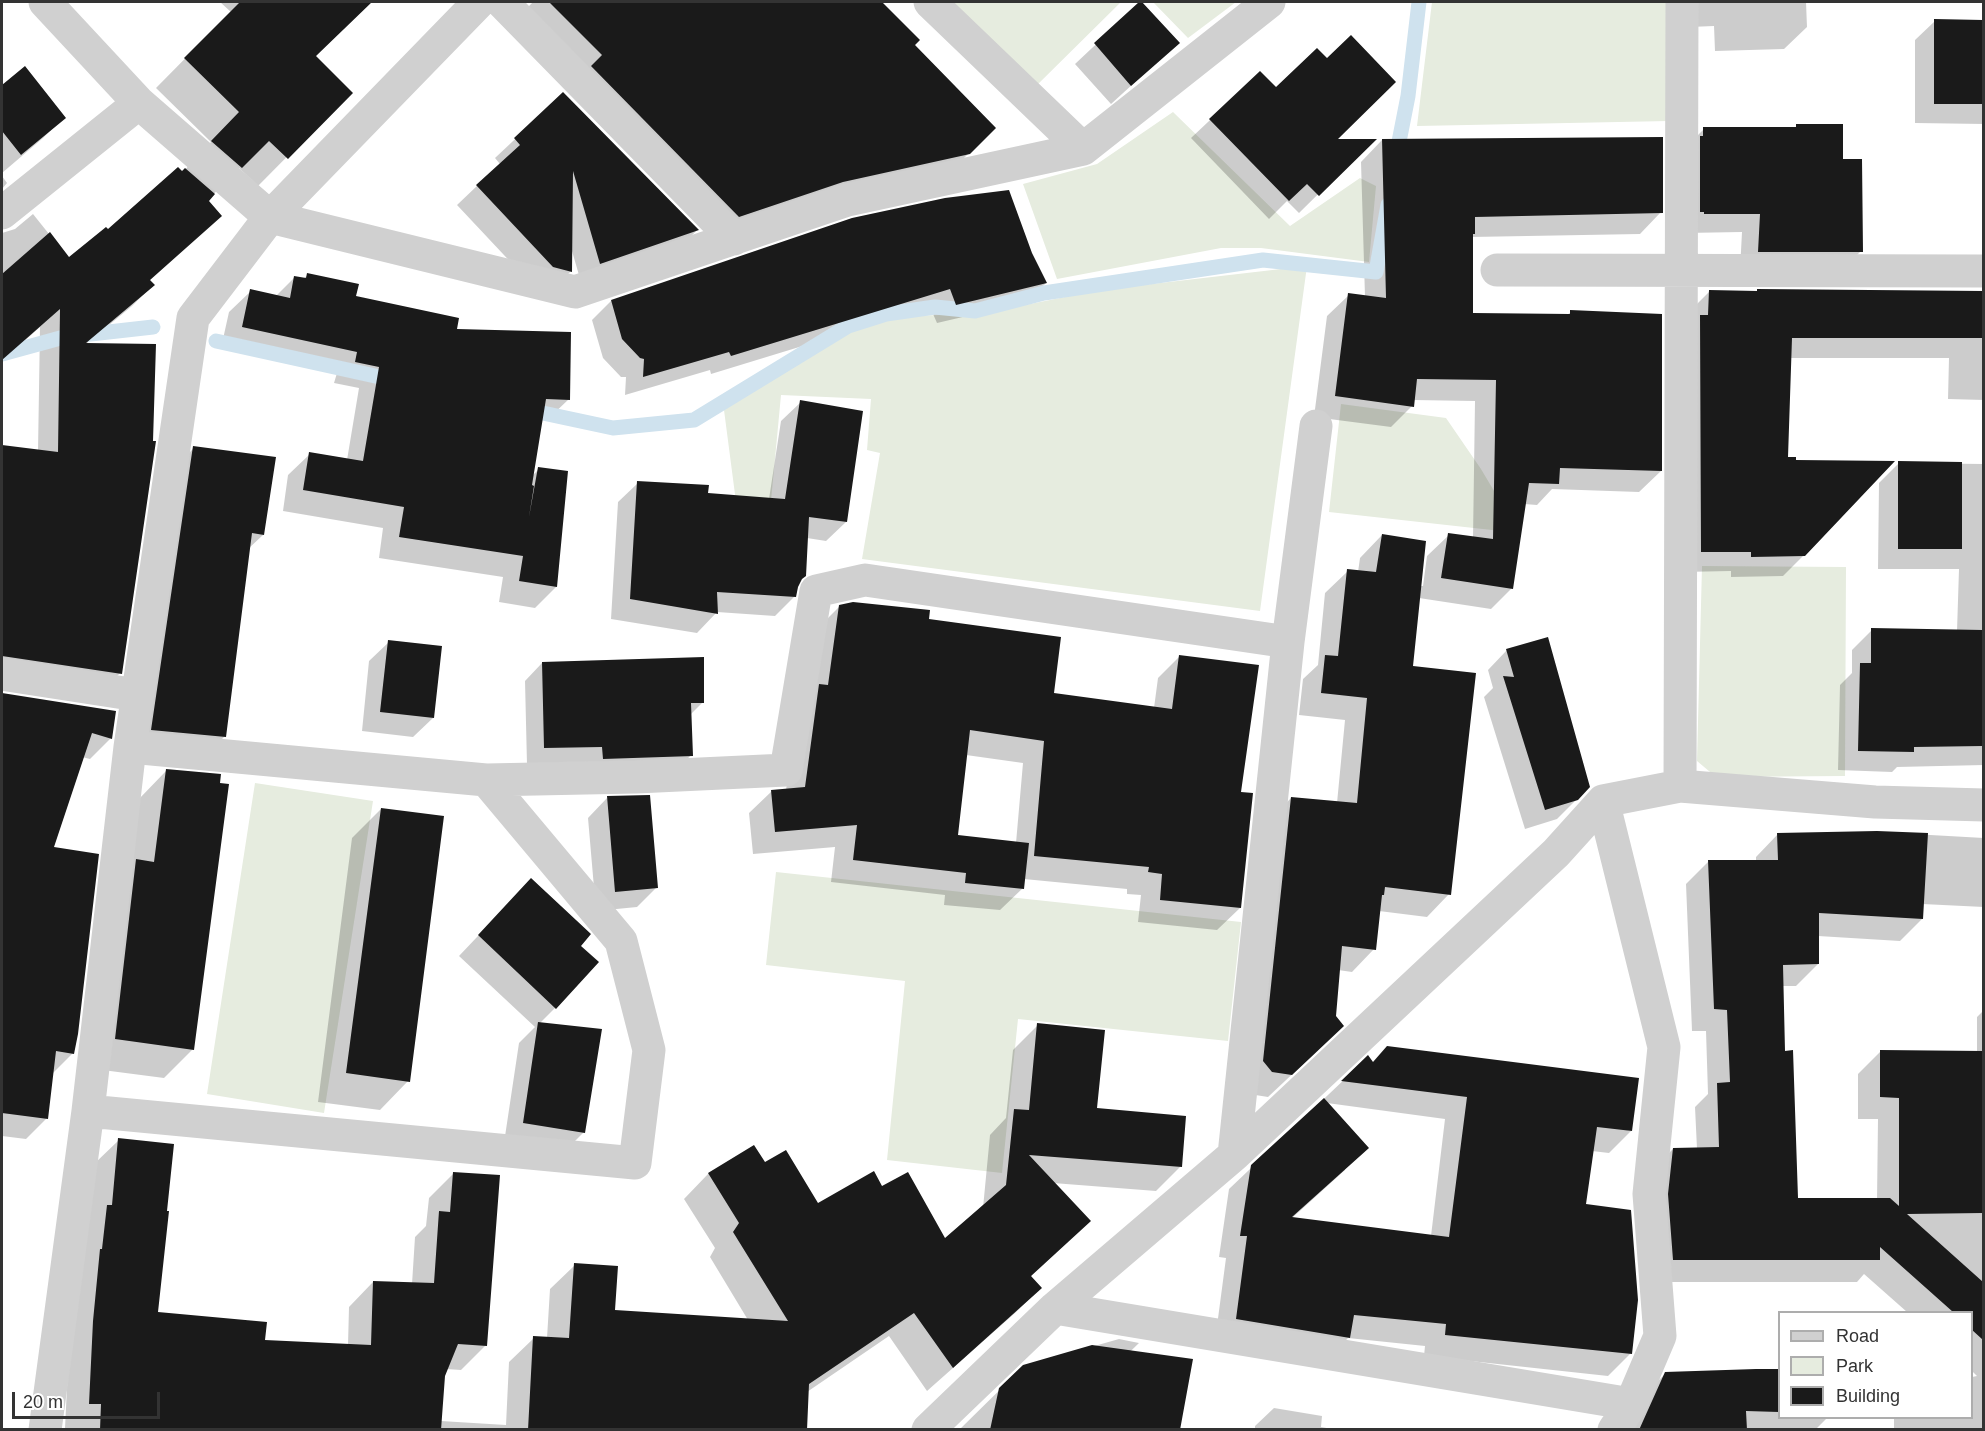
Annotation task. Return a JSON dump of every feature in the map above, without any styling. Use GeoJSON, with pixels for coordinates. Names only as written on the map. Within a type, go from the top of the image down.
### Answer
{"type":"FeatureCollection","features":[{"type":"Feature","properties":{"kind":"street"},"geometry":{"type":"LineString","coordinates":[[45,2],[139,103],[270,218],[575,292],[847,200],[1083,149],[1269,2]]}},
{"type":"Feature","properties":{"kind":"street"},"geometry":{"type":"LineString","coordinates":[[45,1430],[88,1111],[130,747],[193,318],[270,218],[478,2]]}},
{"type":"Feature","properties":{"kind":"street"},"geometry":{"type":"LineString","coordinates":[[502,2],[734,239]]}},
{"type":"Feature","properties":{"kind":"street"},"geometry":{"type":"LineString","coordinates":[[930,2],[1083,149]]}},
{"type":"Feature","properties":{"kind":"street"},"geometry":{"type":"LineString","coordinates":[[1680,786],[1682,2]]}},
{"type":"Feature","properties":{"kind":"street"},"geometry":{"type":"LineString","coordinates":[[2,213],[139,103]]}},
{"type":"Feature","properties":{"kind":"street"},"geometry":{"type":"LineString","coordinates":[[1497,270],[1983,271]]}},
{"type":"Feature","properties":{"kind":"street"},"geometry":{"type":"LineString","coordinates":[[1234,1155],[1287,642],[1316,426]]}},
{"type":"Feature","properties":{"kind":"street"},"geometry":{"type":"LineString","coordinates":[[130,747],[486,780],[636,777],[786,770],[816,591],[865,580],[1287,642]]}},
{"type":"Feature","properties":{"kind":"street"},"geometry":{"type":"LineString","coordinates":[[2,674],[137,695]]}},
{"type":"Feature","properties":{"kind":"street"},"geometry":{"type":"LineString","coordinates":[[88,1111],[635,1163],[649,1050],[621,941],[486,780]]}},
{"type":"Feature","properties":{"kind":"street"},"geometry":{"type":"LineString","coordinates":[[928,1430],[1055,1308],[1234,1155],[1556,853],[1604,801],[1680,786],[1875,802],[1983,805]]}},
{"type":"Feature","properties":{"kind":"street"},"geometry":{"type":"LineString","coordinates":[[1055,1308],[1622,1417],[1660,1336],[1649,1194],[1664,1047],[1604,801]]}},
{"type":"Feature","properties":{"kind":"green space"},"geometry":{"type":"Polygon","coordinates":[[[947,2],[1121,2],[1033,89],[947,2]]]}},
{"type":"Feature","properties":{"kind":"green space"},"geometry":{"type":"Polygon","coordinates":[[[1153,2],[1236,2],[1188,38],[1153,2]]]}},
{"type":"Feature","properties":{"kind":"green space"},"geometry":{"type":"Polygon","coordinates":[[[1432,2],[1670,2],[1669,121],[1417,126],[1432,2]]]}},
{"type":"Feature","properties":{"kind":"green space"},"geometry":{"type":"Polygon","coordinates":[[[1173,112],[1290,226],[1360,178],[1376,186],[1369,262],[1261,248],[1221,248],[1057,279],[1023,184],[1097,164],[1173,112]]]}},
{"type":"Feature","properties":{"kind":"green space"},"geometry":{"type":"Polygon","coordinates":[[[1307,266],[1260,611],[862,559],[880,453],[867,450],[871,399],[781,395],[771,501],[736,502],[724,410],[852,331],[902,316],[980,314],[1100,290],[1307,266]]]}},
{"type":"Feature","properties":{"kind":"green space"},"geometry":{"type":"Polygon","coordinates":[[[1341,404],[1446,418],[1481,469],[1519,533],[1329,512],[1341,404]]]}},
{"type":"Feature","properties":{"kind":"green space"},"geometry":{"type":"Polygon","coordinates":[[[1702,566],[1846,567],[1845,776],[1716,777],[1697,761],[1702,566]]]}},
{"type":"Feature","properties":{"kind":"green space"},"geometry":{"type":"Polygon","coordinates":[[[255,783],[373,801],[324,1113],[207,1094],[255,783]]]}},
{"type":"Feature","properties":{"kind":"green space"},"geometry":{"type":"Polygon","coordinates":[[[776,872],[1241,922],[1228,1041],[1018,1019],[1002,1173],[887,1160],[905,981],[766,965],[776,872]]]}},
{"type":"Feature","properties":{"kind":"building"},"geometry":{"type":"Polygon","coordinates":[[[240,2],[372,2],[316,56],[353,93],[288,159],[269,141],[242,168],[211,141],[239,112],[184,58],[240,2]]]}},
{"type":"Feature","properties":{"kind":"building"},"geometry":{"type":"Polygon","coordinates":[[[549,2],[882,2],[920,40],[915,45],[996,128],[970,154],[843,182],[739,217],[591,66],[602,55],[549,2]]]}},
{"type":"Feature","properties":{"kind":"building"},"geometry":{"type":"Polygon","coordinates":[[[1139,2],[1142,2],[1180,43],[1131,86],[1094,43],[1139,2]]]}},
{"type":"Feature","properties":{"kind":"building"},"geometry":{"type":"Polygon","coordinates":[[[1934,19],[1983,20],[1983,104],[1934,104],[1934,19]]]}},
{"type":"Feature","properties":{"kind":"building"},"geometry":{"type":"Polygon","coordinates":[[[1351,35],[1396,82],[1338,139],[1377,139],[1319,196],[1307,184],[1289,201],[1209,119],[1260,71],[1276,87],[1317,48],[1327,58],[1351,35]]]}},
{"type":"Feature","properties":{"kind":"building"},"geometry":{"type":"Polygon","coordinates":[[[25,66],[66,118],[21,155],[2,131],[2,85],[25,66]]]}},
{"type":"Feature","properties":{"kind":"building"},"geometry":{"type":"Polygon","coordinates":[[[563,92],[699,230],[600,264],[573,171],[572,272],[553,267],[476,185],[520,145],[514,138],[563,92]]]}},
{"type":"Feature","properties":{"kind":"building"},"geometry":{"type":"Polygon","coordinates":[[[1796,124],[1843,124],[1843,159],[1862,159],[1863,252],[1758,252],[1760,214],[1704,214],[1700,212],[1700,136],[1703,136],[1703,127],[1796,127],[1796,124]]]}},
{"type":"Feature","properties":{"kind":"building"},"geometry":{"type":"Polygon","coordinates":[[[1663,137],[1663,213],[1475,217],[1475,234],[1473,234],[1473,313],[1570,314],[1570,310],[1662,314],[1662,471],[1560,468],[1559,484],[1529,483],[1513,589],[1441,578],[1448,533],[1493,539],[1496,380],[1417,379],[1414,407],[1335,396],[1348,293],[1386,298],[1382,139],[1663,137]]]}},
{"type":"Feature","properties":{"kind":"building"},"geometry":{"type":"Polygon","coordinates":[[[178,167],[182,171],[185,168],[215,194],[209,201],[222,216],[150,280],[155,285],[86,343],[156,344],[153,441],[156,441],[122,674],[2,656],[2,445],[58,452],[60,309],[2,360],[2,274],[50,232],[69,257],[106,227],[108,229],[178,167]]]}},
{"type":"Feature","properties":{"kind":"building"},"geometry":{"type":"Polygon","coordinates":[[[1009,190],[1032,253],[1047,283],[956,305],[950,289],[731,356],[729,352],[643,377],[644,359],[640,358],[622,339],[611,300],[852,218],[945,198],[1009,190]]]}},
{"type":"Feature","properties":{"kind":"building"},"geometry":{"type":"Polygon","coordinates":[[[307,273],[359,284],[356,296],[459,318],[457,329],[571,332],[570,400],[546,399],[529,517],[538,467],[568,471],[557,587],[519,581],[523,556],[399,537],[404,507],[303,490],[309,452],[363,461],[379,367],[355,362],[357,352],[242,327],[250,289],[290,298],[294,276],[306,278],[307,273]]]}},
{"type":"Feature","properties":{"kind":"building"},"geometry":{"type":"Polygon","coordinates":[[[1757,289],[1983,291],[1983,338],[1792,338],[1788,457],[1796,457],[1796,460],[1895,461],[1805,556],[1751,557],[1751,552],[1701,552],[1700,315],[1708,315],[1709,290],[1757,291],[1757,289]]]}},
{"type":"Feature","properties":{"kind":"building"},"geometry":{"type":"Polygon","coordinates":[[[800,400],[863,411],[847,522],[809,517],[806,576],[798,587],[796,597],[717,592],[718,614],[630,599],[637,481],[709,485],[708,493],[785,499],[800,400]]]}},
{"type":"Feature","properties":{"kind":"building"},"geometry":{"type":"Polygon","coordinates":[[[193,446],[276,457],[264,535],[252,533],[226,737],[151,730],[193,446]]]}},
{"type":"Feature","properties":{"kind":"building"},"geometry":{"type":"Polygon","coordinates":[[[1898,461],[1962,462],[1962,549],[1898,549],[1898,461]]]}},
{"type":"Feature","properties":{"kind":"building"},"geometry":{"type":"Polygon","coordinates":[[[1382,534],[1426,541],[1413,666],[1476,673],[1451,895],[1385,887],[1384,895],[1382,895],[1376,950],[1342,946],[1336,1016],[1344,1026],[1292,1075],[1272,1072],[1263,1061],[1291,797],[1357,803],[1367,698],[1321,693],[1325,655],[1338,656],[1347,569],[1376,572],[1382,534]]]}},
{"type":"Feature","properties":{"kind":"building"},"geometry":{"type":"Polygon","coordinates":[[[853,602],[930,610],[929,619],[1061,637],[1054,693],[1172,709],[1179,655],[1259,665],[1241,792],[1253,793],[1241,908],[1160,900],[1162,874],[1148,872],[1149,867],[1034,856],[1044,741],[970,730],[958,835],[1029,843],[1024,889],[965,883],[966,873],[853,860],[857,825],[775,832],[771,790],[805,787],[819,684],[828,685],[839,605],[853,602]]]}},
{"type":"Feature","properties":{"kind":"building"},"geometry":{"type":"Polygon","coordinates":[[[1871,628],[1983,630],[1983,746],[1914,747],[1914,752],[1858,751],[1860,663],[1871,663],[1871,628]]]}},
{"type":"Feature","properties":{"kind":"building"},"geometry":{"type":"Polygon","coordinates":[[[1548,637],[1590,787],[1578,800],[1545,810],[1503,676],[1514,677],[1506,649],[1548,637]]]}},
{"type":"Feature","properties":{"kind":"building"},"geometry":{"type":"Polygon","coordinates":[[[388,640],[442,646],[434,718],[380,712],[388,640]]]}},
{"type":"Feature","properties":{"kind":"building"},"geometry":{"type":"Polygon","coordinates":[[[704,657],[704,703],[691,703],[693,756],[603,759],[602,747],[544,748],[542,662],[704,657]]]}},
{"type":"Feature","properties":{"kind":"building"},"geometry":{"type":"Polygon","coordinates":[[[2,693],[116,711],[112,739],[92,733],[54,847],[99,854],[78,1034],[74,1054],[56,1051],[48,1119],[2,1113],[2,693]]]}},
{"type":"Feature","properties":{"kind":"building"},"geometry":{"type":"Polygon","coordinates":[[[166,769],[221,774],[220,783],[229,784],[194,1050],[115,1039],[136,859],[154,862],[166,769]]]}},
{"type":"Feature","properties":{"kind":"building"},"geometry":{"type":"Polygon","coordinates":[[[650,795],[658,888],[615,892],[607,796],[650,795]]]}},
{"type":"Feature","properties":{"kind":"building"},"geometry":{"type":"Polygon","coordinates":[[[381,808],[444,816],[410,1082],[346,1073],[381,808]]]}},
{"type":"Feature","properties":{"kind":"building"},"geometry":{"type":"Polygon","coordinates":[[[1877,831],[1928,833],[1923,919],[1819,913],[1819,964],[1783,965],[1785,1051],[1793,1050],[1798,1198],[1890,1198],[1899,1206],[1899,1098],[1880,1097],[1880,1050],[1983,1051],[1983,1213],[1907,1214],[1983,1282],[1983,1340],[1973,1331],[1973,1311],[1952,1311],[1880,1247],[1880,1260],[1673,1260],[1668,1194],[1673,1148],[1719,1147],[1717,1083],[1730,1082],[1727,1010],[1714,1009],[1708,860],[1778,860],[1777,833],[1877,831]]]}},
{"type":"Feature","properties":{"kind":"building"},"geometry":{"type":"Polygon","coordinates":[[[531,878],[591,934],[581,946],[599,962],[556,1009],[478,935],[531,878]]]}},
{"type":"Feature","properties":{"kind":"building"},"geometry":{"type":"Polygon","coordinates":[[[538,1022],[602,1029],[585,1133],[523,1123],[538,1022]]]}},
{"type":"Feature","properties":{"kind":"building"},"geometry":{"type":"Polygon","coordinates":[[[1037,1023],[1105,1030],[1097,1108],[1186,1116],[1182,1167],[1029,1155],[1091,1221],[1031,1276],[1042,1288],[953,1368],[914,1313],[809,1384],[807,1430],[528,1430],[533,1336],[569,1338],[574,1263],[618,1266],[615,1310],[788,1321],[733,1232],[739,1223],[708,1173],[754,1145],[765,1162],[786,1150],[818,1203],[874,1171],[882,1186],[908,1172],[945,1238],[1006,1185],[1014,1109],[1029,1110],[1037,1023]]]}},
{"type":"Feature","properties":{"kind":"building"},"geometry":{"type":"Polygon","coordinates":[[[1387,1046],[1639,1078],[1632,1131],[1597,1127],[1586,1204],[1631,1210],[1638,1300],[1632,1354],[1445,1335],[1446,1324],[1354,1315],[1350,1338],[1236,1319],[1247,1236],[1240,1236],[1251,1165],[1324,1098],[1369,1148],[1292,1217],[1449,1237],[1467,1097],[1341,1081],[1368,1055],[1373,1062],[1387,1046]]]}},
{"type":"Feature","properties":{"kind":"building"},"geometry":{"type":"Polygon","coordinates":[[[118,1138],[174,1144],[158,1312],[267,1322],[265,1340],[371,1345],[373,1281],[434,1283],[439,1211],[450,1212],[453,1172],[500,1175],[487,1346],[458,1344],[445,1376],[441,1430],[100,1430],[101,1404],[89,1404],[93,1321],[107,1205],[112,1205],[118,1138]]]}},
{"type":"Feature","properties":{"kind":"building"},"geometry":{"type":"Polygon","coordinates":[[[1092,1345],[1193,1359],[1180,1430],[990,1430],[999,1388],[1023,1365],[1092,1345]]]}},
{"type":"Feature","properties":{"kind":"building"},"geometry":{"type":"Polygon","coordinates":[[[1778,1369],[1778,1412],[1746,1411],[1747,1430],[1639,1430],[1665,1372],[1778,1369]]]}},
{"type":"Feature","properties":{"kind":"waterway"},"geometry":{"type":"LineString","coordinates":[[1396,157],[1408,96],[1419,2]]}},
{"type":"Feature","properties":{"kind":"waterway"},"geometry":{"type":"LineString","coordinates":[[524,409],[613,428],[694,420],[848,326],[886,314],[935,307],[975,311],[1044,293],[1263,260],[1376,272],[1388,205]]}},
{"type":"Feature","properties":{"kind":"waterway"},"geometry":{"type":"LineString","coordinates":[[2,354],[64,337],[153,327]]}},
{"type":"Feature","properties":{"kind":"waterway"},"geometry":{"type":"LineString","coordinates":[[216,341],[398,381]]}}]}
